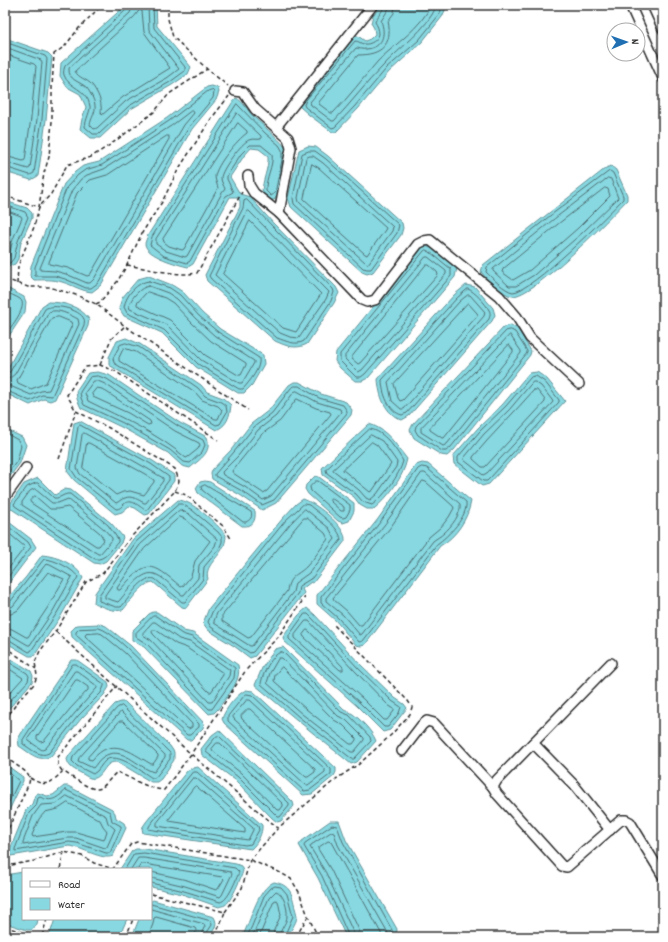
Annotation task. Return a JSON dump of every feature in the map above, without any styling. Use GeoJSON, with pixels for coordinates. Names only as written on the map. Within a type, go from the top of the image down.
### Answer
{"type":"FeatureCollection","features":[{"type":"Feature","properties":{"kind":"street"},"geometry":{"type":"LineString","coordinates":[[276,127],[373,5]]}},
{"type":"Feature","properties":{"kind":"street"},"geometry":{"type":"LineString","coordinates":[[630,5],[663,78]]}},
{"type":"Feature","properties":{"kind":"street"},"geometry":{"type":"LineString","coordinates":[[652,5],[663,29]]}},
{"type":"Feature","properties":{"kind":"street"},"geometry":{"type":"LineString","coordinates":[[235,91],[243,92],[255,108],[288,138],[291,148],[279,213]]}},
{"type":"Feature","properties":{"kind":"street"},"geometry":{"type":"LineString","coordinates":[[248,176],[249,185],[254,193],[279,213],[362,300],[367,302],[375,300],[418,244],[430,240],[499,296],[517,317],[530,338],[579,384]]}},
{"type":"Feature","properties":{"kind":"street"},"geometry":{"type":"LineString","coordinates":[[5,497],[26,468]]}},
{"type":"Feature","properties":{"kind":"street"},"geometry":{"type":"LineString","coordinates":[[493,787],[497,780],[611,663]]}},
{"type":"Feature","properties":{"kind":"street"},"geometry":{"type":"LineString","coordinates":[[402,751],[422,725],[428,721],[434,723],[493,787],[497,794],[562,866],[567,867],[621,820],[626,820],[630,822],[663,876]]}},
{"type":"Feature","properties":{"kind":"street"},"geometry":{"type":"LineString","coordinates":[[533,743],[574,785],[610,830]]}},
{"type":"Feature","properties":{"kind":"path"},"geometry":{"type":"LineString","coordinates":[[17,284],[18,266],[34,227],[39,207],[44,173],[49,157],[52,121],[54,54],[66,46],[79,28],[102,5]]}},
{"type":"Feature","properties":{"kind":"path"},"geometry":{"type":"LineString","coordinates":[[96,304],[100,302],[117,282],[142,233],[162,202],[182,165],[211,119],[231,93],[235,91],[207,69],[173,37],[168,19],[168,5]]}},
{"type":"Feature","properties":{"kind":"path"},"geometry":{"type":"LineString","coordinates":[[39,207],[51,194],[67,164],[91,157],[110,146],[154,112],[169,94],[207,69]]}},
{"type":"Feature","properties":{"kind":"path"},"geometry":{"type":"LineString","coordinates":[[127,265],[179,274],[190,275],[197,273],[243,191]]}},
{"type":"Feature","properties":{"kind":"path"},"geometry":{"type":"LineString","coordinates":[[5,196],[39,207]]}},
{"type":"Feature","properties":{"kind":"path"},"geometry":{"type":"LineString","coordinates":[[5,279],[28,287],[49,287],[76,295],[96,304],[125,326],[248,410]]}},
{"type":"Feature","properties":{"kind":"path"},"geometry":{"type":"LineString","coordinates":[[100,365],[111,339],[125,326]]}},
{"type":"Feature","properties":{"kind":"path"},"geometry":{"type":"LineString","coordinates":[[5,720],[19,700],[34,684],[37,676],[35,662],[40,651],[55,632],[86,582],[103,573],[131,537],[174,491],[179,480],[175,469],[109,428],[76,411],[67,395],[85,367],[100,365],[115,371],[218,440]]}},
{"type":"Feature","properties":{"kind":"path"},"geometry":{"type":"LineString","coordinates":[[59,459],[76,411]]}},
{"type":"Feature","properties":{"kind":"path"},"geometry":{"type":"LineString","coordinates":[[174,491],[186,495],[223,526],[232,540]]}},
{"type":"Feature","properties":{"kind":"path"},"geometry":{"type":"LineString","coordinates":[[117,686],[58,757],[58,765],[63,771],[86,785],[96,789],[101,788],[116,772],[139,783],[164,790],[191,754],[246,670],[278,637],[305,597]]}},
{"type":"Feature","properties":{"kind":"path"},"geometry":{"type":"LineString","coordinates":[[215,937],[225,912],[242,888],[250,860],[278,828],[341,776],[359,764],[391,735],[410,714],[412,707],[408,701],[333,624]]}},
{"type":"Feature","properties":{"kind":"path"},"geometry":{"type":"LineString","coordinates":[[55,632],[117,686],[191,754],[278,828]]}},
{"type":"Feature","properties":{"kind":"path"},"geometry":{"type":"LineString","coordinates":[[5,647],[36,669]]}},
{"type":"Feature","properties":{"kind":"path"},"geometry":{"type":"LineString","coordinates":[[5,757],[26,772],[30,778],[39,783],[47,784],[53,781],[63,771]]}},
{"type":"Feature","properties":{"kind":"path"},"geometry":{"type":"LineString","coordinates":[[5,836],[30,778]]}},
{"type":"Feature","properties":{"kind":"path"},"geometry":{"type":"LineString","coordinates":[[114,868],[131,844],[137,842],[250,860],[281,873],[291,879],[299,892],[318,937]]}},
{"type":"Feature","properties":{"kind":"path"},"geometry":{"type":"LineString","coordinates":[[60,868],[64,852]]}},
{"type":"Feature","properties":{"kind":"path"},"geometry":{"type":"LineString","coordinates":[[5,864],[12,865],[34,861],[64,852],[82,856],[94,863],[110,868]]}},
{"type":"Feature","properties":{"kind":"path"},"geometry":{"type":"LineString","coordinates":[[152,894],[225,912]]}},
{"type":"Feature","properties":{"kind":"path"},"geometry":{"type":"LineString","coordinates":[[296,937],[308,916]]}},
{"type":"Feature","properties":{"kind":"path"},"geometry":{"type":"LineString","coordinates":[[5,927],[42,937],[47,920]]}},
{"type":"Feature","properties":{"kind":"path"},"geometry":{"type":"LineString","coordinates":[[126,937],[134,920]]}},
{"type":"Feature","properties":{"kind":"water"},"geometry":{"type":"Polygon","coordinates":[[[126,5],[156,5],[157,26],[191,67],[188,74],[131,109],[100,138],[91,138],[80,129],[86,107],[80,94],[67,87],[60,76],[61,63],[126,5]]]}},
{"type":"Feature","properties":{"kind":"water"},"geometry":{"type":"Polygon","coordinates":[[[382,5],[447,6],[442,17],[422,42],[389,72],[358,109],[336,132],[332,132],[299,106],[303,98],[354,36],[358,36],[365,41],[370,39],[375,34],[371,23],[373,15],[382,5]]]}},
{"type":"Feature","properties":{"kind":"water"},"geometry":{"type":"Polygon","coordinates":[[[5,38],[48,53],[52,57],[46,120],[38,176],[31,180],[5,172],[5,38]]]}},
{"type":"Feature","properties":{"kind":"water"},"geometry":{"type":"Polygon","coordinates":[[[212,86],[218,88],[219,92],[216,100],[192,129],[101,285],[92,292],[59,281],[34,280],[30,276],[31,266],[64,184],[75,172],[83,166],[99,162],[167,118],[207,87],[212,86]]]}},
{"type":"Feature","properties":{"kind":"water"},"geometry":{"type":"Polygon","coordinates":[[[236,98],[241,101],[253,116],[281,142],[286,149],[287,156],[281,186],[278,195],[274,200],[269,200],[262,193],[268,156],[259,149],[251,148],[230,177],[240,194],[250,197],[273,223],[336,287],[339,293],[307,344],[303,346],[291,347],[275,341],[207,281],[205,275],[240,207],[240,201],[237,197],[230,197],[193,264],[188,267],[157,256],[147,248],[145,244],[148,235],[236,98]]]}},
{"type":"Feature","properties":{"kind":"water"},"geometry":{"type":"Polygon","coordinates":[[[308,146],[316,147],[328,156],[402,223],[403,228],[401,235],[373,272],[367,274],[362,272],[291,207],[288,198],[299,150],[308,146]]]}},
{"type":"Feature","properties":{"kind":"water"},"geometry":{"type":"Polygon","coordinates":[[[611,166],[616,170],[627,195],[627,200],[589,239],[554,271],[523,293],[512,296],[500,290],[483,275],[481,272],[483,265],[606,168],[611,166]]]}},
{"type":"Feature","properties":{"kind":"water"},"geometry":{"type":"Polygon","coordinates":[[[5,201],[27,208],[32,213],[32,218],[21,242],[18,259],[15,264],[7,267],[5,267],[5,201]]]}},
{"type":"Feature","properties":{"kind":"water"},"geometry":{"type":"Polygon","coordinates":[[[425,246],[432,248],[457,268],[455,277],[368,378],[362,381],[355,381],[340,368],[335,361],[336,352],[421,248],[425,246]]]}},
{"type":"Feature","properties":{"kind":"water"},"geometry":{"type":"Polygon","coordinates":[[[149,276],[172,285],[183,292],[202,313],[220,329],[263,355],[264,364],[252,385],[244,393],[238,393],[196,367],[162,333],[124,316],[119,308],[122,298],[138,279],[149,276]]]}},
{"type":"Feature","properties":{"kind":"water"},"geometry":{"type":"Polygon","coordinates":[[[466,285],[475,287],[493,308],[495,315],[492,321],[409,416],[402,420],[396,417],[384,404],[378,379],[454,295],[466,285]]]}},
{"type":"Feature","properties":{"kind":"water"},"geometry":{"type":"Polygon","coordinates":[[[5,287],[24,297],[26,302],[25,312],[5,342],[5,287]]]}},
{"type":"Feature","properties":{"kind":"water"},"geometry":{"type":"Polygon","coordinates":[[[48,302],[65,304],[81,311],[89,319],[88,326],[55,399],[50,401],[44,399],[30,405],[5,393],[5,373],[42,306],[48,302]]]}},
{"type":"Feature","properties":{"kind":"water"},"geometry":{"type":"Polygon","coordinates":[[[511,325],[518,329],[531,351],[530,355],[454,450],[447,456],[441,455],[414,438],[410,430],[413,424],[504,327],[511,325]]]}},
{"type":"Feature","properties":{"kind":"water"},"geometry":{"type":"Polygon","coordinates":[[[126,338],[140,344],[201,385],[207,392],[223,398],[231,405],[229,417],[223,426],[216,430],[109,365],[109,357],[117,341],[126,338]]]}},
{"type":"Feature","properties":{"kind":"water"},"geometry":{"type":"Polygon","coordinates":[[[98,372],[109,375],[180,423],[207,437],[208,447],[202,458],[190,468],[182,466],[168,453],[121,427],[81,408],[77,399],[76,391],[88,373],[98,372]]]}},
{"type":"Feature","properties":{"kind":"water"},"geometry":{"type":"Polygon","coordinates":[[[537,372],[547,379],[565,401],[489,484],[482,486],[454,464],[453,456],[478,428],[503,404],[529,373],[537,372]]]}},
{"type":"Feature","properties":{"kind":"water"},"geometry":{"type":"Polygon","coordinates":[[[294,382],[299,382],[321,394],[346,402],[352,410],[351,415],[276,503],[262,510],[212,479],[212,470],[231,450],[251,424],[269,410],[289,385],[294,382]]]}},
{"type":"Feature","properties":{"kind":"water"},"geometry":{"type":"Polygon","coordinates":[[[80,421],[153,461],[174,475],[174,481],[149,514],[145,515],[129,506],[122,512],[115,514],[74,480],[67,471],[74,423],[80,421]]]}},
{"type":"Feature","properties":{"kind":"water"},"geometry":{"type":"Polygon","coordinates":[[[369,424],[375,426],[386,434],[407,459],[399,480],[374,509],[367,509],[360,505],[354,497],[323,475],[322,468],[369,424]]]}},
{"type":"Feature","properties":{"kind":"water"},"geometry":{"type":"Polygon","coordinates":[[[5,429],[22,437],[26,445],[20,463],[5,483],[5,429]]]}},
{"type":"Feature","properties":{"kind":"water"},"geometry":{"type":"Polygon","coordinates":[[[422,463],[428,464],[471,501],[467,514],[456,533],[440,546],[365,645],[356,645],[336,621],[317,604],[317,595],[378,519],[416,465],[422,463]]]}},
{"type":"Feature","properties":{"kind":"water"},"geometry":{"type":"Polygon","coordinates":[[[315,476],[319,477],[354,503],[354,511],[349,521],[343,523],[338,521],[308,494],[305,489],[306,485],[315,476]]]}},
{"type":"Feature","properties":{"kind":"water"},"geometry":{"type":"Polygon","coordinates":[[[38,478],[55,495],[65,489],[71,490],[111,523],[123,537],[121,543],[106,561],[100,564],[94,563],[10,508],[10,504],[24,484],[38,478]]]}},
{"type":"Feature","properties":{"kind":"water"},"geometry":{"type":"Polygon","coordinates":[[[200,482],[210,482],[255,511],[253,523],[242,526],[198,493],[196,488],[200,482]]]}},
{"type":"Feature","properties":{"kind":"water"},"geometry":{"type":"Polygon","coordinates":[[[303,499],[320,509],[338,524],[345,536],[345,541],[313,583],[311,582],[302,589],[304,593],[255,656],[250,658],[208,630],[203,623],[209,608],[283,518],[303,499]]]}},
{"type":"Feature","properties":{"kind":"water"},"geometry":{"type":"Polygon","coordinates":[[[178,500],[184,501],[197,508],[211,519],[226,535],[225,542],[219,554],[209,568],[207,573],[208,579],[186,608],[182,607],[153,582],[141,589],[123,610],[111,610],[94,603],[95,593],[133,539],[178,500]]]}},
{"type":"Feature","properties":{"kind":"water"},"geometry":{"type":"Polygon","coordinates":[[[5,519],[31,539],[36,547],[5,588],[5,519]]]}},
{"type":"Feature","properties":{"kind":"water"},"geometry":{"type":"Polygon","coordinates":[[[42,555],[66,562],[76,569],[83,578],[61,616],[34,656],[29,656],[5,642],[5,601],[26,577],[42,555]]]}},
{"type":"Feature","properties":{"kind":"water"},"geometry":{"type":"Polygon","coordinates":[[[307,608],[361,665],[407,708],[390,730],[383,732],[357,706],[284,641],[283,637],[291,625],[307,608]]]}},
{"type":"Feature","properties":{"kind":"water"},"geometry":{"type":"Polygon","coordinates":[[[157,612],[184,631],[193,633],[238,665],[239,671],[236,683],[214,713],[209,714],[144,647],[132,640],[132,631],[149,614],[157,612]]]}},
{"type":"Feature","properties":{"kind":"water"},"geometry":{"type":"Polygon","coordinates":[[[100,624],[106,626],[131,646],[204,723],[203,728],[191,740],[187,740],[72,637],[71,631],[77,625],[100,624]]]}},
{"type":"Feature","properties":{"kind":"water"},"geometry":{"type":"Polygon","coordinates":[[[283,647],[344,709],[363,722],[371,732],[376,741],[357,762],[351,764],[255,685],[262,668],[275,649],[283,647]]]}},
{"type":"Feature","properties":{"kind":"water"},"geometry":{"type":"Polygon","coordinates":[[[5,655],[31,671],[33,676],[32,682],[5,713],[5,655]]]}},
{"type":"Feature","properties":{"kind":"water"},"geometry":{"type":"Polygon","coordinates":[[[71,660],[77,660],[108,682],[109,687],[104,695],[81,719],[51,756],[47,758],[39,758],[19,746],[18,739],[71,660]]]}},
{"type":"Feature","properties":{"kind":"water"},"geometry":{"type":"Polygon","coordinates":[[[246,690],[253,691],[336,768],[334,776],[312,794],[303,795],[224,723],[222,719],[229,706],[235,698],[246,690]]]}},
{"type":"Feature","properties":{"kind":"water"},"geometry":{"type":"Polygon","coordinates":[[[125,702],[170,746],[174,752],[174,760],[161,779],[157,782],[151,782],[118,762],[112,762],[109,764],[96,778],[89,778],[68,764],[67,759],[70,754],[115,704],[125,702]]]}},
{"type":"Feature","properties":{"kind":"water"},"geometry":{"type":"Polygon","coordinates":[[[219,730],[293,802],[294,806],[281,821],[277,822],[272,818],[235,780],[202,755],[201,749],[212,735],[219,730]]]}},
{"type":"Feature","properties":{"kind":"water"},"geometry":{"type":"Polygon","coordinates":[[[5,764],[23,777],[23,781],[5,819],[5,764]]]}},
{"type":"Feature","properties":{"kind":"water"},"geometry":{"type":"Polygon","coordinates":[[[198,767],[262,825],[262,831],[259,838],[251,849],[143,833],[142,828],[146,822],[187,771],[198,767]]]}},
{"type":"Feature","properties":{"kind":"water"},"geometry":{"type":"Polygon","coordinates":[[[64,786],[68,786],[112,809],[116,818],[124,823],[126,828],[113,856],[103,857],[69,846],[11,856],[9,852],[26,810],[32,804],[35,795],[38,793],[47,796],[53,795],[64,786]]]}},
{"type":"Feature","properties":{"kind":"water"},"geometry":{"type":"Polygon","coordinates":[[[330,821],[339,821],[346,840],[397,929],[396,937],[346,937],[318,878],[299,845],[302,841],[330,821]]]}},
{"type":"Feature","properties":{"kind":"water"},"geometry":{"type":"Polygon","coordinates":[[[136,849],[145,849],[236,864],[241,866],[243,871],[233,895],[225,905],[219,907],[182,894],[152,887],[152,868],[121,868],[132,851],[136,849]]]}},
{"type":"Feature","properties":{"kind":"water"},"geometry":{"type":"Polygon","coordinates":[[[22,872],[22,920],[38,920],[37,924],[32,930],[27,930],[5,923],[5,875],[22,872]]]}},
{"type":"Feature","properties":{"kind":"water"},"geometry":{"type":"Polygon","coordinates":[[[274,882],[284,885],[291,894],[297,917],[293,927],[287,937],[242,937],[263,891],[274,882]]]}},
{"type":"Feature","properties":{"kind":"water"},"geometry":{"type":"Polygon","coordinates":[[[152,900],[214,917],[216,923],[215,928],[209,937],[132,937],[139,920],[152,920],[152,900]]]}},
{"type":"Feature","properties":{"kind":"water"},"geometry":{"type":"Polygon","coordinates":[[[55,920],[127,920],[119,937],[49,937],[55,920]]]}}]}
